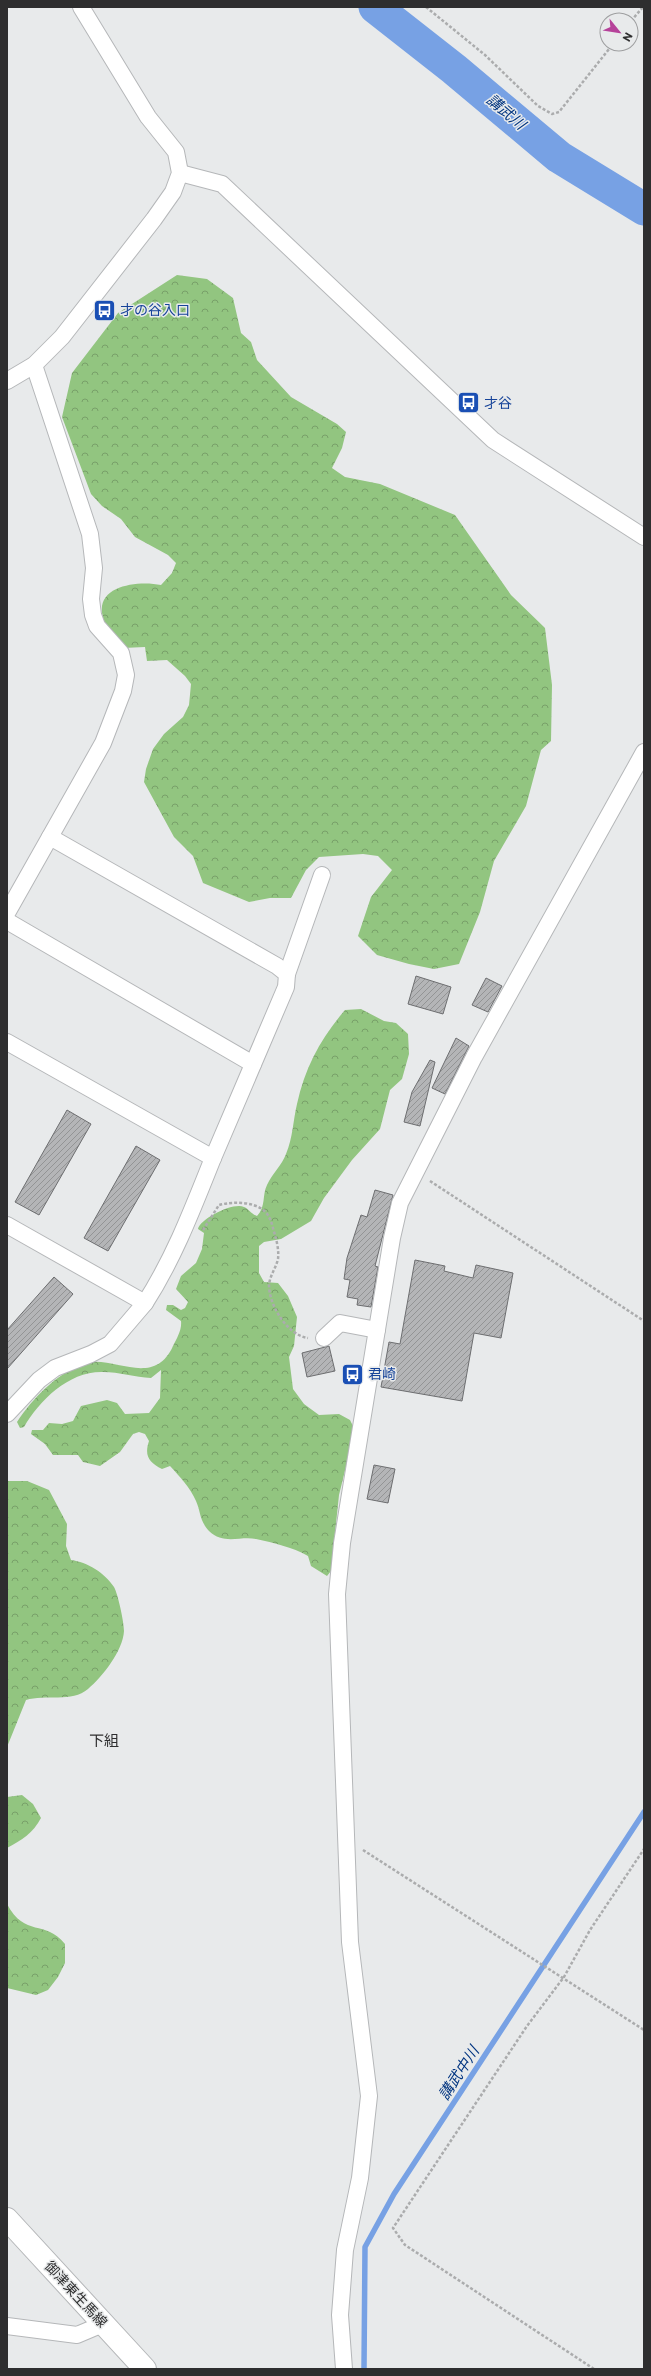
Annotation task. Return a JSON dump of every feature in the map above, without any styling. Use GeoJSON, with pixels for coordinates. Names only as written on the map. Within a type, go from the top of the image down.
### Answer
{"type":"FeatureCollection","features":[{"type":"Feature","properties":{"kind":"main road","name":"御津東生馬線"},"geometry":{"type":"LineString","coordinates":[[7,2219],[145,2369]]}},
{"type":"Feature","properties":{"kind":"street"},"geometry":{"type":"LineString","coordinates":[[7,381],[34,365],[62,337],[174,192],[180,173],[176,152],[148,117],[81,7]]}},
{"type":"Feature","properties":{"kind":"street"},"geometry":{"type":"LineString","coordinates":[[180,173],[222,184],[493,440],[644,537]]}},
{"type":"Feature","properties":{"kind":"street"},"geometry":{"type":"LineString","coordinates":[[7,913],[103,743],[123,691],[126,675],[121,653],[97,626],[92,615],[91,599],[94,568],[90,534],[34,365]]}},
{"type":"Feature","properties":{"kind":"street"},"geometry":{"type":"LineString","coordinates":[[344,2369],[340,2315],[345,2250],[360,2178],[369,2096],[350,1942],[344,1837],[344,1749],[339,1685],[337,1594],[342,1543],[396,1218],[400,1203],[474,1057],[644,752]]}},
{"type":"Feature","properties":{"kind":"street"},"geometry":{"type":"LineString","coordinates":[[50,837],[277,966],[287,974]]}},
{"type":"Feature","properties":{"kind":"street"},"geometry":{"type":"LineString","coordinates":[[7,1414],[39,1380],[55,1368],[91,1354],[110,1344],[145,1303],[167,1266],[182,1234],[286,987],[287,974],[322,876]]}},
{"type":"Feature","properties":{"kind":"street"},"geometry":{"type":"LineString","coordinates":[[7,921],[253,1064]]}},
{"type":"Feature","properties":{"kind":"street"},"geometry":{"type":"LineString","coordinates":[[7,1042],[213,1158]]}},
{"type":"Feature","properties":{"kind":"street"},"geometry":{"type":"LineString","coordinates":[[7,1225],[145,1303]]}},
{"type":"Feature","properties":{"kind":"street"},"geometry":{"type":"LineString","coordinates":[[324,1338],[340,1323],[377,1330]]}},
{"type":"Feature","properties":{"kind":"street"},"geometry":{"type":"LineString","coordinates":[[7,2326],[77,2335],[103,2324]]}},
{"type":"Feature","properties":{"kind":"path"},"geometry":{"type":"LineString","coordinates":[[426,7],[485,55],[538,106],[552,114],[559,112],[607,52]]}},
{"type":"Feature","properties":{"kind":"path"},"geometry":{"type":"LineString","coordinates":[[417,1172],[644,1320]]}},
{"type":"Feature","properties":{"kind":"path"},"geometry":{"type":"LineString","coordinates":[[182,1234],[200,1234],[209,1223],[219,1205],[231,1202],[262,1209],[269,1217],[278,1246],[278,1259],[269,1284],[270,1296],[278,1313],[291,1330],[302,1337],[324,1338]]}},
{"type":"Feature","properties":{"kind":"path"},"geometry":{"type":"LineString","coordinates":[[344,1837],[564,1977],[644,2030]]}},
{"type":"Feature","properties":{"kind":"path"},"geometry":{"type":"LineString","coordinates":[[594,2369],[405,2245],[393,2228],[527,2026],[564,1977],[590,1930],[644,1849]]}},
{"type":"Feature","properties":{"kind":"green space"},"geometry":{"type":"Polygon","coordinates":[[[177,275],[207,279],[233,298],[241,333],[251,342],[257,360],[291,397],[337,424],[346,432],[342,448],[332,468],[345,477],[380,484],[455,515],[511,595],[545,628],[552,685],[551,741],[541,750],[526,806],[494,861],[480,912],[459,964],[434,969],[409,964],[377,955],[358,936],[371,897],[392,870],[378,856],[363,854],[319,857],[306,870],[291,898],[270,898],[249,902],[203,883],[193,856],[174,837],[144,782],[146,769],[153,749],[164,734],[183,717],[189,705],[191,684],[185,676],[167,660],[147,661],[145,647],[123,648],[106,626],[102,611],[104,601],[109,593],[118,588],[129,585],[161,585],[172,573],[176,563],[168,555],[135,537],[121,519],[102,506],[91,494],[62,417],[72,373],[118,313],[177,275]]]}},
{"type":"Feature","properties":{"kind":"green space"},"geometry":{"type":"Polygon","coordinates":[[[361,1009],[384,1021],[396,1023],[408,1034],[409,1054],[402,1079],[390,1090],[380,1129],[352,1160],[324,1198],[311,1221],[281,1239],[264,1242],[259,1246],[259,1273],[264,1282],[278,1283],[288,1296],[297,1317],[294,1346],[289,1357],[293,1389],[304,1404],[319,1415],[339,1414],[350,1420],[355,1430],[339,1495],[331,1571],[327,1576],[311,1566],[308,1556],[289,1548],[256,1539],[226,1539],[214,1535],[203,1523],[194,1496],[181,1478],[170,1466],[162,1469],[151,1461],[147,1455],[149,1441],[145,1434],[139,1432],[133,1434],[120,1452],[100,1466],[83,1462],[78,1455],[53,1455],[45,1444],[31,1434],[32,1430],[43,1430],[49,1423],[62,1424],[73,1421],[81,1406],[107,1400],[117,1403],[125,1414],[149,1413],[160,1398],[161,1370],[151,1378],[103,1372],[79,1376],[67,1382],[47,1397],[24,1427],[20,1428],[17,1422],[30,1404],[46,1388],[63,1374],[83,1364],[94,1362],[143,1368],[154,1366],[165,1359],[178,1337],[181,1324],[181,1321],[166,1310],[167,1305],[173,1305],[181,1310],[185,1308],[188,1302],[176,1289],[181,1276],[196,1263],[202,1249],[204,1233],[198,1229],[200,1225],[218,1212],[232,1207],[244,1207],[257,1216],[260,1212],[267,1185],[282,1162],[288,1148],[292,1135],[300,1090],[309,1065],[328,1031],[345,1010],[361,1009]]]}},
{"type":"Feature","properties":{"kind":"green space"},"geometry":{"type":"Polygon","coordinates":[[[7,1481],[27,1481],[49,1490],[67,1524],[66,1546],[71,1560],[83,1563],[95,1569],[106,1577],[114,1587],[122,1615],[124,1631],[123,1639],[116,1655],[105,1671],[88,1689],[74,1696],[33,1698],[26,1700],[7,1747],[7,1481]]]}},
{"type":"Feature","properties":{"kind":"green space"},"geometry":{"type":"Polygon","coordinates":[[[22,1795],[33,1804],[41,1818],[27,1836],[7,1848],[7,1797],[22,1795]]]}},
{"type":"Feature","properties":{"kind":"green space"},"geometry":{"type":"Polygon","coordinates":[[[7,1904],[21,1921],[58,1936],[65,1944],[65,1963],[58,1977],[48,1990],[36,1995],[7,1988],[7,1904]]]}},
{"type":"Feature","properties":{"kind":"building"},"geometry":{"type":"Polygon","coordinates":[[[416,976],[451,987],[443,1014],[408,1004],[416,976]]]}},
{"type":"Feature","properties":{"kind":"building"},"geometry":{"type":"Polygon","coordinates":[[[486,978],[502,986],[488,1012],[472,1005],[486,978]]]}},
{"type":"Feature","properties":{"kind":"building"},"geometry":{"type":"Polygon","coordinates":[[[456,1038],[469,1046],[445,1094],[432,1088],[456,1038]]]}},
{"type":"Feature","properties":{"kind":"building"},"geometry":{"type":"Polygon","coordinates":[[[430,1060],[435,1062],[420,1126],[404,1122],[412,1092],[430,1060]]]}},
{"type":"Feature","properties":{"kind":"building"},"geometry":{"type":"Polygon","coordinates":[[[67,1110],[91,1124],[39,1215],[15,1202],[67,1110]]]}},
{"type":"Feature","properties":{"kind":"building"},"geometry":{"type":"Polygon","coordinates":[[[136,1146],[160,1160],[108,1251],[84,1238],[136,1146]]]}},
{"type":"Feature","properties":{"kind":"building"},"geometry":{"type":"Polygon","coordinates":[[[375,1190],[393,1195],[375,1266],[378,1267],[371,1307],[357,1305],[358,1299],[347,1297],[350,1280],[344,1279],[347,1258],[361,1215],[367,1217],[375,1190]]]}},
{"type":"Feature","properties":{"kind":"building"},"geometry":{"type":"Polygon","coordinates":[[[415,1260],[445,1266],[444,1271],[473,1278],[476,1265],[513,1273],[501,1338],[474,1333],[462,1401],[381,1387],[389,1342],[400,1344],[415,1260]]]}},
{"type":"Feature","properties":{"kind":"building"},"geometry":{"type":"Polygon","coordinates":[[[54,1277],[73,1294],[7,1369],[7,1330],[54,1277]]]}},
{"type":"Feature","properties":{"kind":"building"},"geometry":{"type":"Polygon","coordinates":[[[329,1346],[335,1371],[307,1377],[302,1353],[329,1346]]]}},
{"type":"Feature","properties":{"kind":"building"},"geometry":{"type":"Polygon","coordinates":[[[374,1465],[395,1469],[388,1503],[367,1499],[374,1465]]]}},
{"type":"Feature","properties":{"kind":"waterway","name":"講武川"},"geometry":{"type":"LineString","coordinates":[[375,7],[454,69],[559,157],[644,209]]}},
{"type":"Feature","properties":{"kind":"waterway","name":"講武中川"},"geometry":{"type":"LineString","coordinates":[[364,2369],[365,2247],[394,2194],[644,1812]]}},
{"type":"Feature","properties":{"kind":"place","name":"才の谷入口"},"geometry":{"type":"Point","coordinates":[105,310]}},
{"type":"Feature","properties":{"kind":"place","name":"才谷"},"geometry":{"type":"Point","coordinates":[469,403]}},
{"type":"Feature","properties":{"kind":"place","name":"君崎"},"geometry":{"type":"Point","coordinates":[352,1374]}},
{"type":"Feature","properties":{"kind":"district","name":"下組"},"geometry":{"type":"Point","coordinates":[104,1741]}}]}
